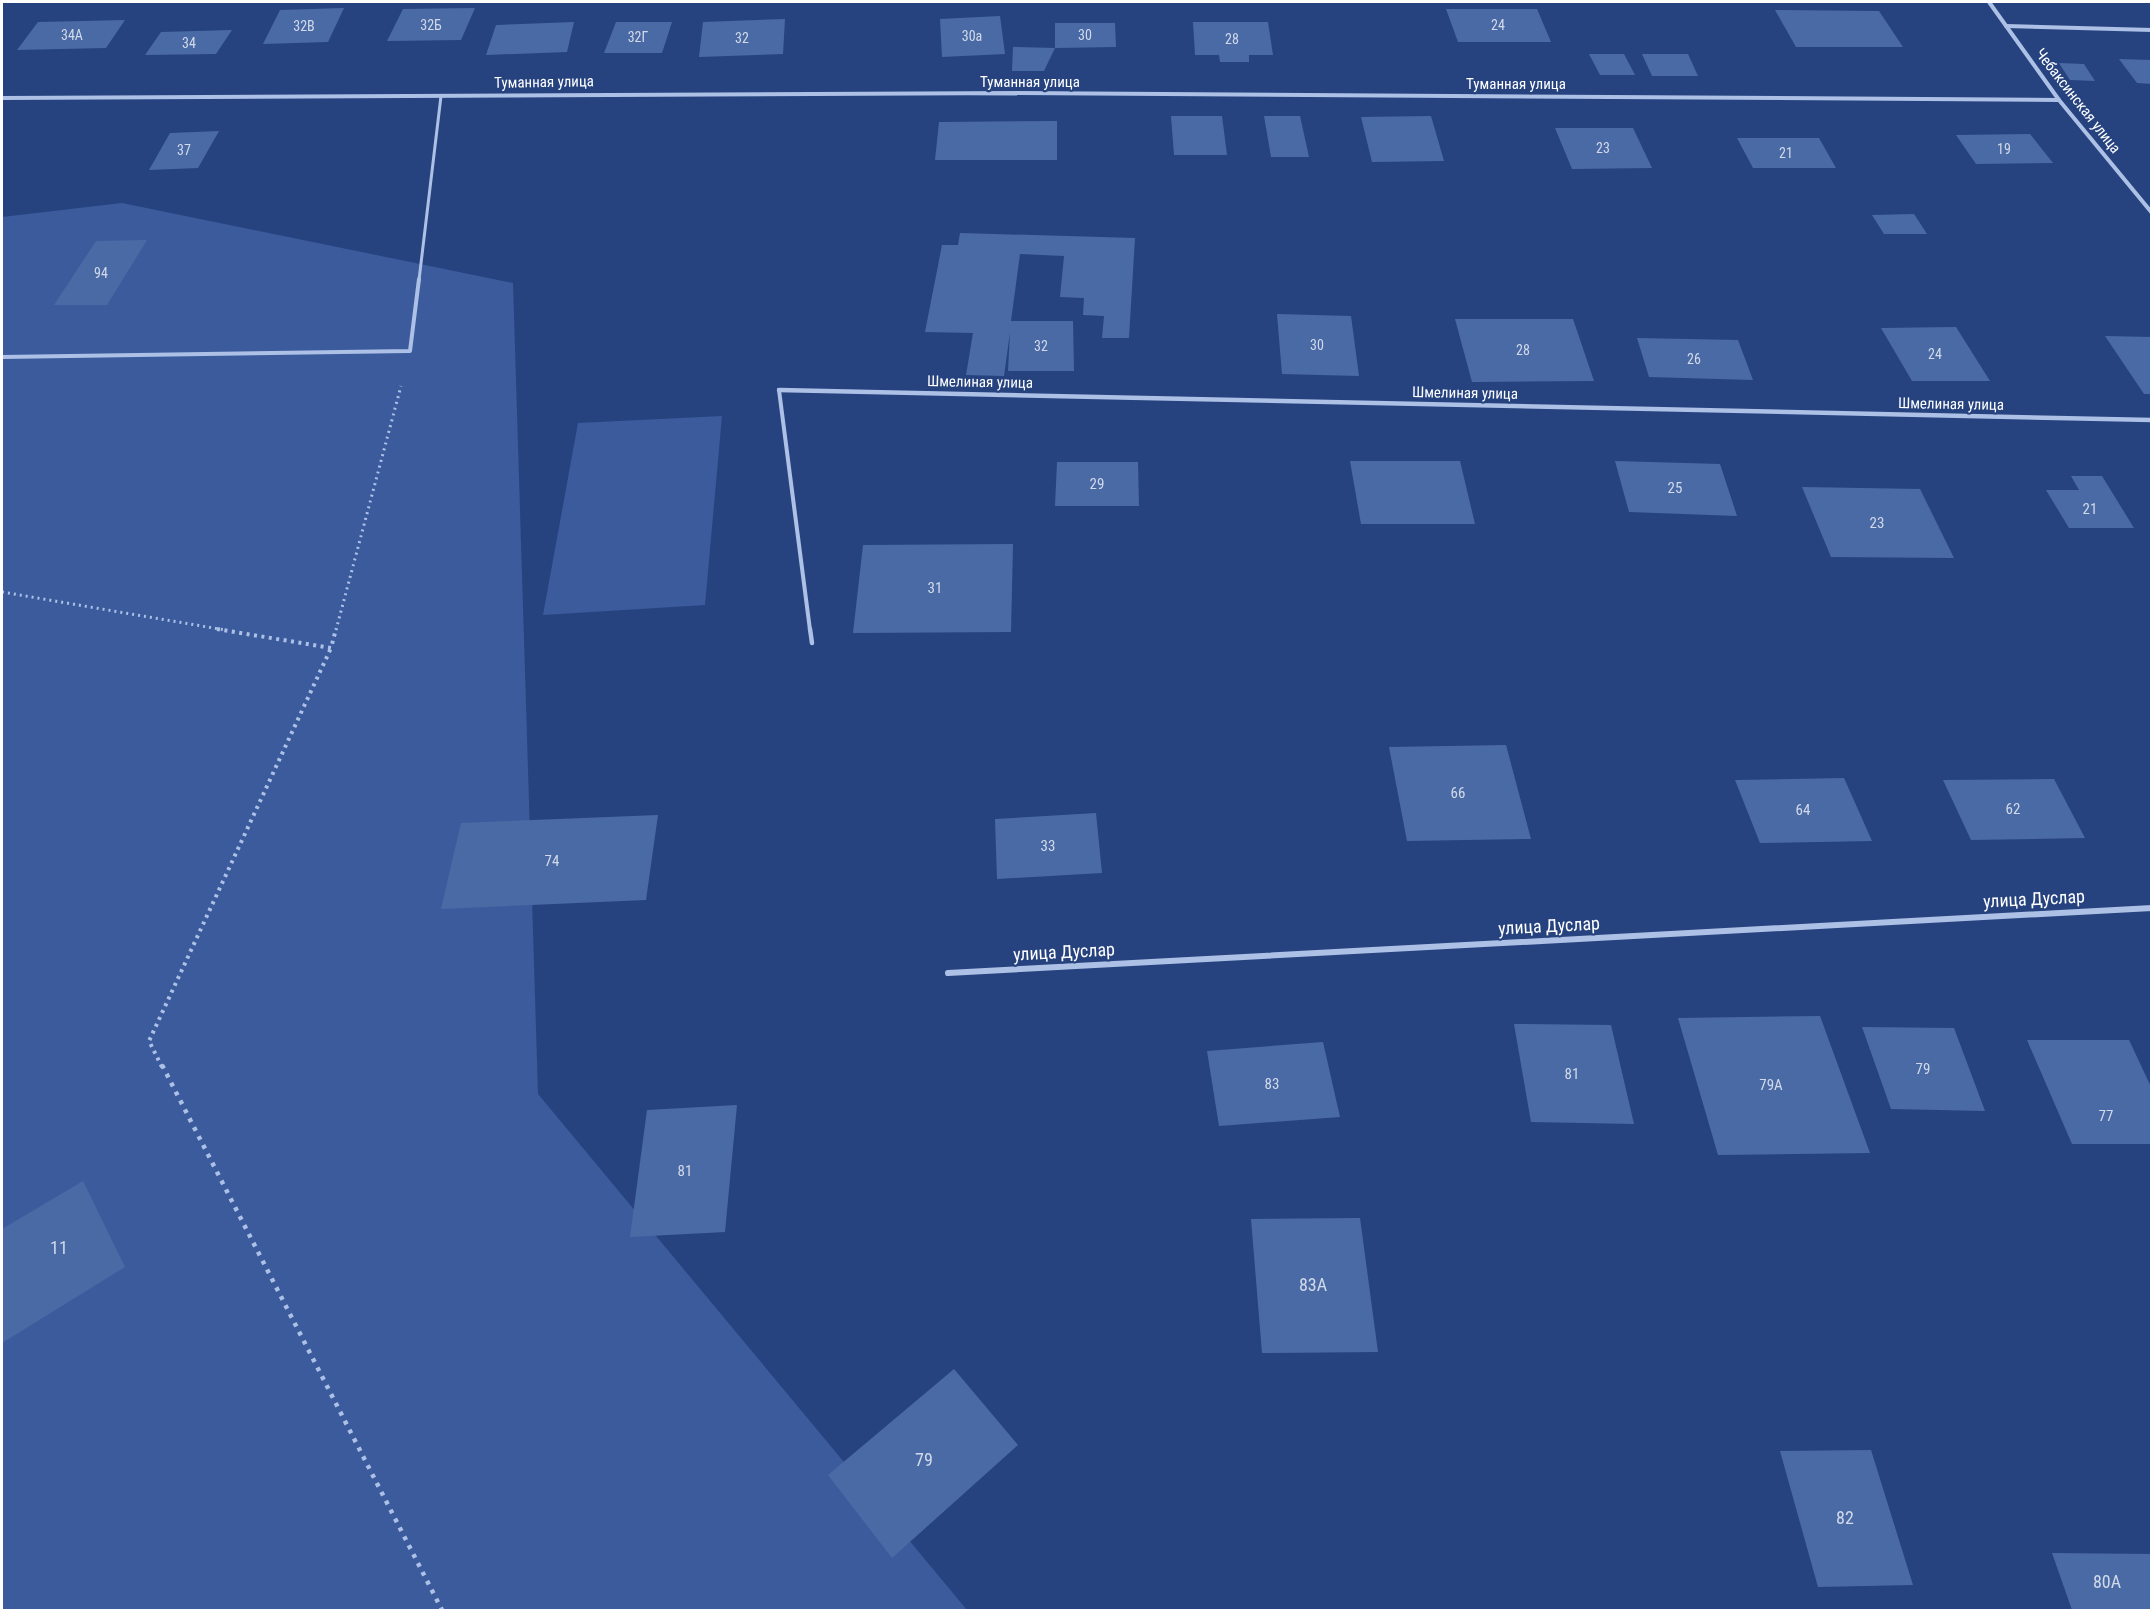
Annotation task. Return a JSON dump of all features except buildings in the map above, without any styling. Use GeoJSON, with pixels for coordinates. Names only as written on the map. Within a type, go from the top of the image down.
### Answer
{"type":"FeatureCollection","features":[{"type":"Feature","properties":{"kind":"street","name":"Чебаксинская улица"},"geometry":{"type":"LineString","coordinates":[[1989,2],[2059,100],[2151,213]]}},
{"type":"Feature","properties":{"kind":"street"},"geometry":{"type":"LineString","coordinates":[[2006,26],[2151,30]]}},
{"type":"Feature","properties":{"kind":"street","name":"Туманная улица"},"geometry":{"type":"LineString","coordinates":[[2,98],[1030,93],[2059,100]]}},
{"type":"Feature","properties":{"kind":"street","name":"Шмелиная улица"},"geometry":{"type":"LineString","coordinates":[[779,390],[2151,420]]}},
{"type":"Feature","properties":{"kind":"street","name":"улица Дуслар"},"geometry":{"type":"LineString","coordinates":[[948,974],[2151,908]]}},
{"type":"Feature","properties":{"kind":"lane"},"geometry":{"type":"LineString","coordinates":[[2,357],[410,351],[441,96]]}},
{"type":"Feature","properties":{"kind":"lane"},"geometry":{"type":"LineString","coordinates":[[779,390],[812,643]]}},
{"type":"Feature","properties":{"kind":"path"},"geometry":{"type":"LineString","coordinates":[[410,351],[331,648],[149,1041],[442,1611]]}},
{"type":"Feature","properties":{"kind":"path"},"geometry":{"type":"LineString","coordinates":[[2,592],[331,648]]}},
{"type":"Feature","properties":{"kind":"shaded area"},"geometry":{"type":"Polygon","coordinates":[[[122,203],[513,283],[538,1094],[967,1610],[2,1610],[2,217],[122,203]]]}},
{"type":"Feature","properties":{"kind":"shaded area"},"geometry":{"type":"Polygon","coordinates":[[[722,416],[705,605],[543,615],[578,423],[722,416]]]}}]}
